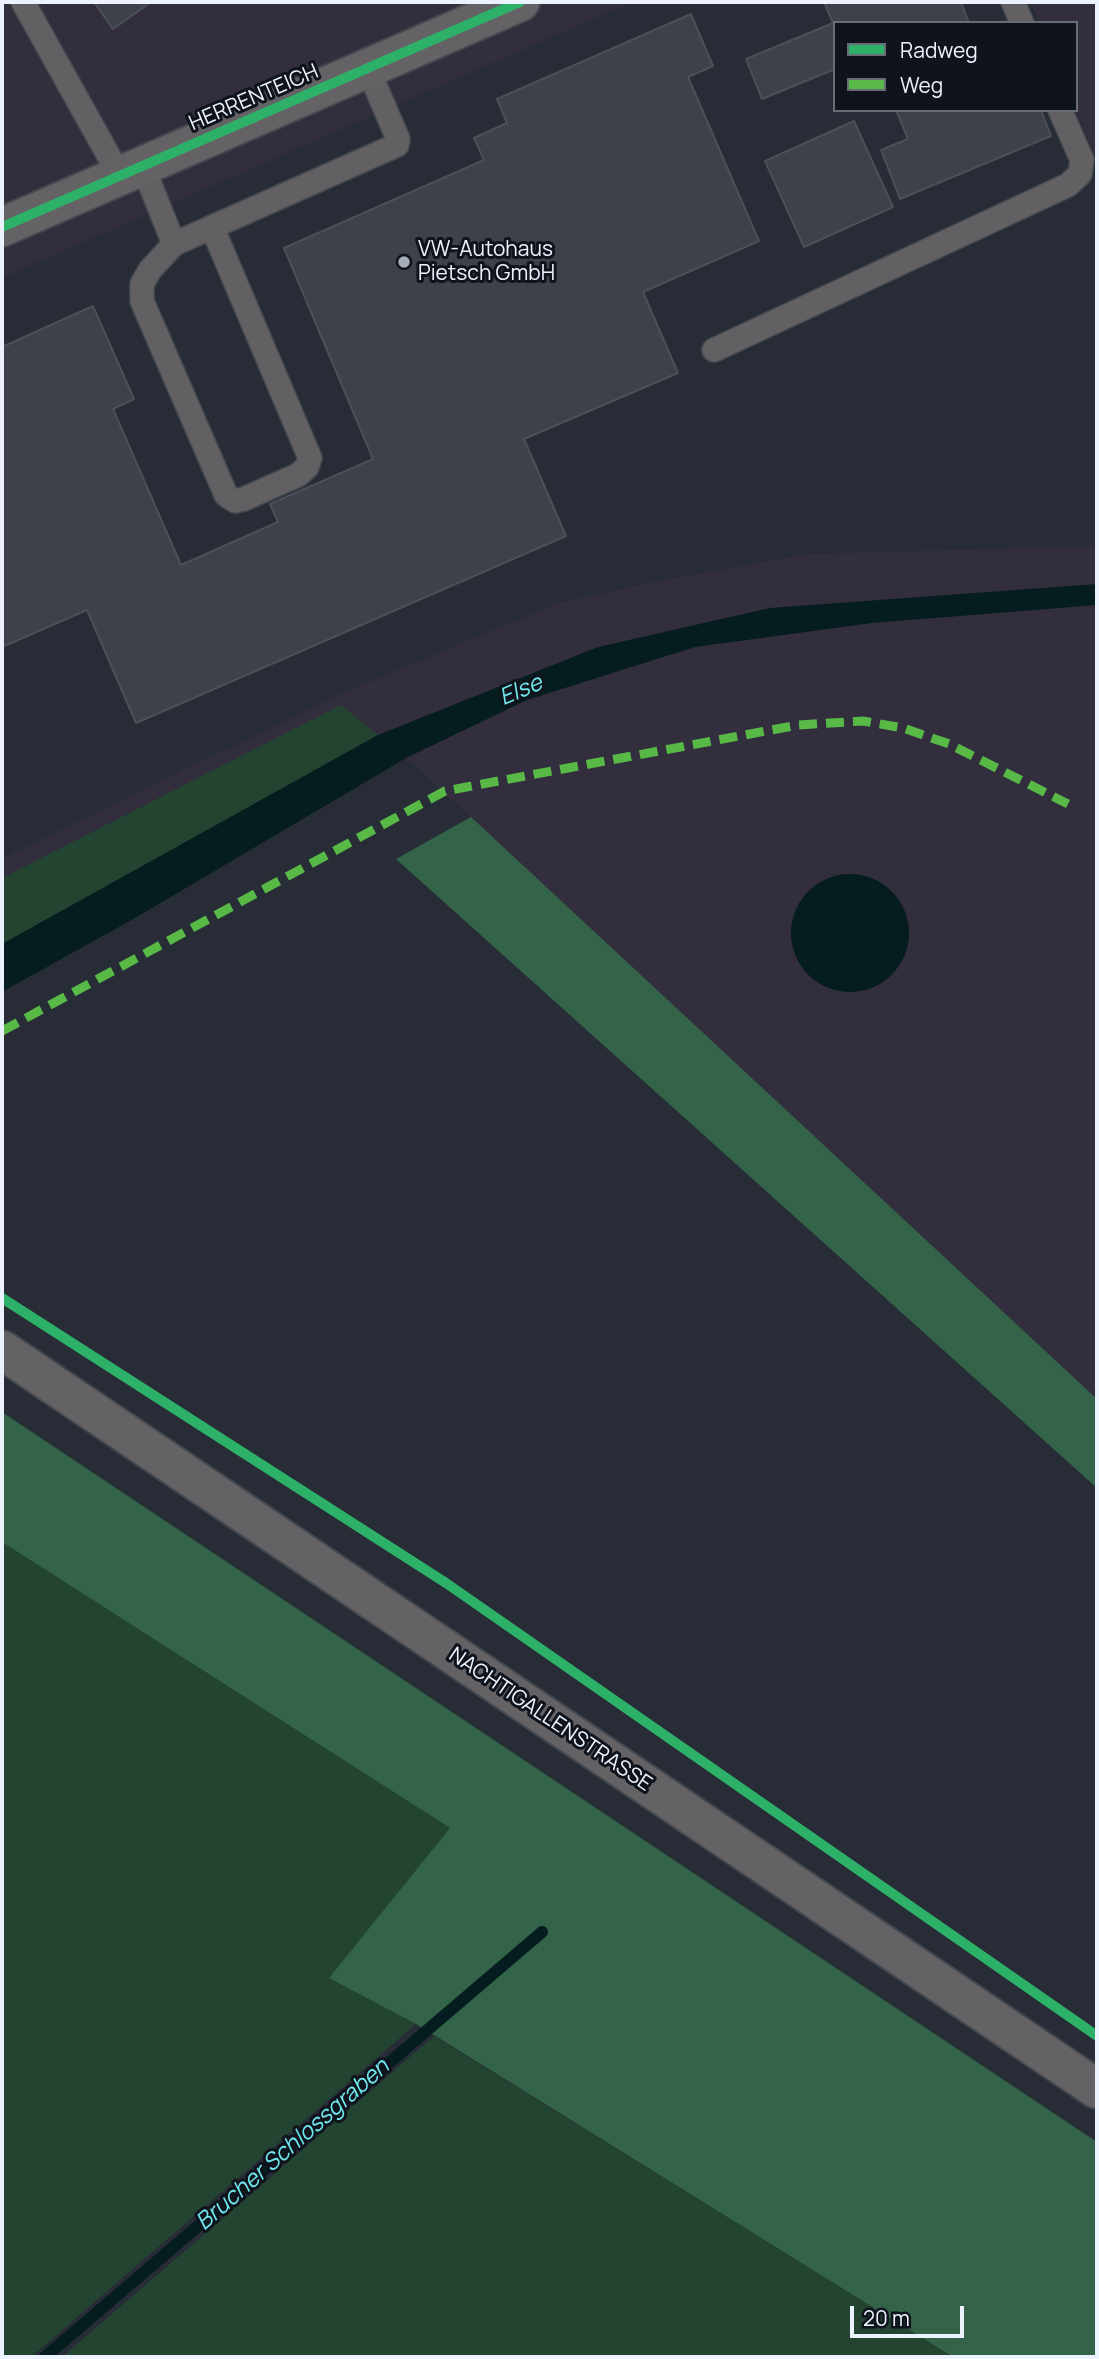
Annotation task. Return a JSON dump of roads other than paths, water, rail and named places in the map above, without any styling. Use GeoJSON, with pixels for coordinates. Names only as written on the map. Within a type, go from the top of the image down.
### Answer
{"type":"FeatureCollection","features":[{"type":"Feature","properties":{"kind":"main road","name":"HERRENTEICH"},"geometry":{"type":"LineString","coordinates":[[2,227],[520,2]]}},
{"type":"Feature","properties":{"kind":"main road","name":"NACHTIGALLENSTRASSE"},"geometry":{"type":"LineString","coordinates":[[2,1350],[1097,2089]]}},
{"type":"Feature","properties":{"kind":"lane"},"geometry":{"type":"LineString","coordinates":[[23,2],[131,171],[174,244]]}},
{"type":"Feature","properties":{"kind":"lane"},"geometry":{"type":"LineString","coordinates":[[1013,2],[1021,21]]}},
{"type":"Feature","properties":{"kind":"lane"},"geometry":{"type":"LineString","coordinates":[[212,227],[310,458],[307,467],[298,475],[234,501],[226,495],[142,301],[142,284],[150,270],[174,244],[212,227],[397,145],[398,139],[368,69]]}},
{"type":"Feature","properties":{"kind":"lane"},"geometry":{"type":"LineString","coordinates":[[715,350],[1068,186],[1080,174],[1082,160],[1061,112]]}},
{"type":"Feature","properties":{"kind":"water","name":"Else"},"geometry":{"type":"Polygon","coordinates":[[[1097,584],[1097,605],[872,623],[695,647],[527,700],[406,758],[135,918],[2,992],[2,944],[378,735],[598,647],[770,608],[1097,584]]]}},
{"type":"Feature","properties":{"kind":"water"},"geometry":{"type":"Polygon","coordinates":[[[850,874],[873,878],[892,891],[905,910],[909,933],[905,956],[892,975],[873,988],[850,992],[827,988],[808,975],[795,956],[791,933],[795,910],[808,891],[827,878],[850,874]]]}},
{"type":"Feature","properties":{"kind":"waterway","name":"Brucher Schlossgraben"},"geometry":{"type":"LineString","coordinates":[[45,2357],[542,1932]]}},
{"type":"Feature","properties":{"kind":"place","name":"VW-Autohaus Pietsch GmbH"},"geometry":{"type":"Point","coordinates":[404,262]}}]}
